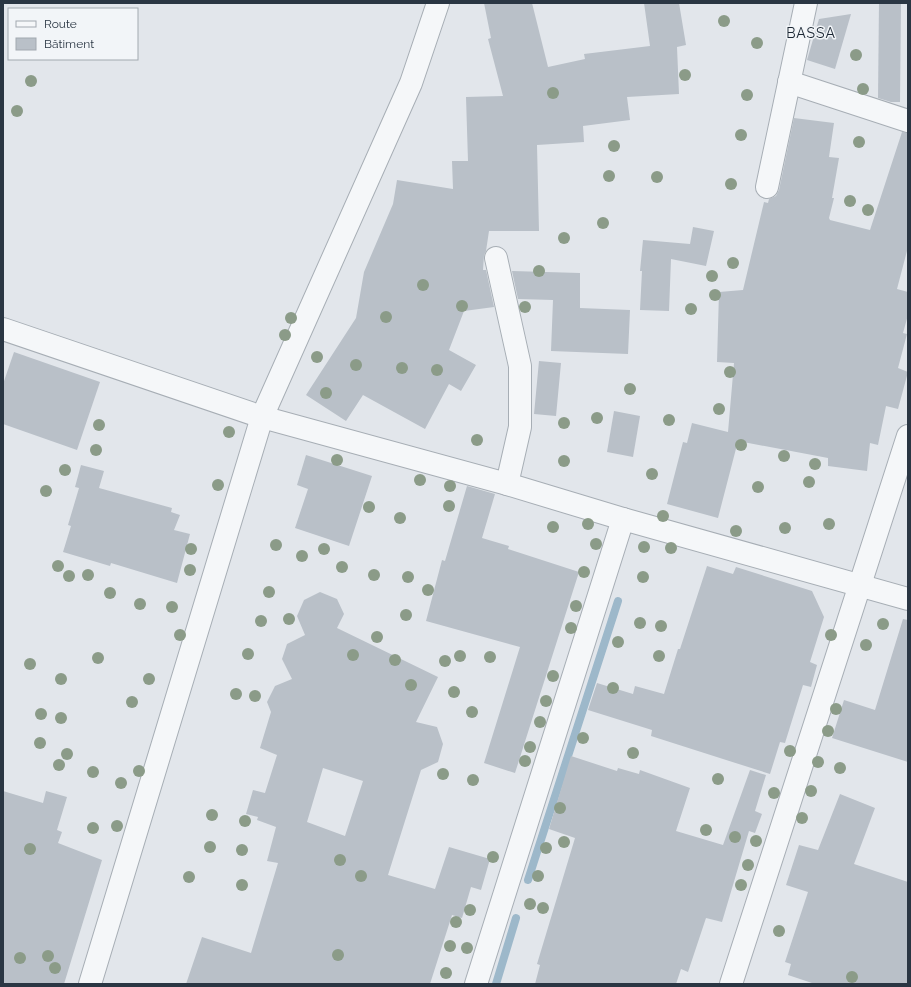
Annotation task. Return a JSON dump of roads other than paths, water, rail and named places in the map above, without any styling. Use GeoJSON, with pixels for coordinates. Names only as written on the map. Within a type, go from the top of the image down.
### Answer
{"type":"FeatureCollection","features":[{"type":"Feature","properties":{"kind":"street"},"geometry":{"type":"LineString","coordinates":[[90,984],[262,417],[411,83],[438,3]]}},
{"type":"Feature","properties":{"kind":"street"},"geometry":{"type":"LineString","coordinates":[[767,187],[806,3]]}},
{"type":"Feature","properties":{"kind":"street"},"geometry":{"type":"LineString","coordinates":[[789,82],[908,120]]}},
{"type":"Feature","properties":{"kind":"street"},"geometry":{"type":"LineString","coordinates":[[496,258],[520,366],[520,427],[507,484]]}},
{"type":"Feature","properties":{"kind":"street"},"geometry":{"type":"LineString","coordinates":[[3,329],[262,417],[507,484],[623,519],[908,599]]}},
{"type":"Feature","properties":{"kind":"street"},"geometry":{"type":"LineString","coordinates":[[731,984],[908,436]]}},
{"type":"Feature","properties":{"kind":"street"},"geometry":{"type":"LineString","coordinates":[[476,984],[623,519]]}},
{"type":"Feature","properties":{"kind":"waterway"},"geometry":{"type":"LineString","coordinates":[[528,880],[618,601]]}},
{"type":"Feature","properties":{"kind":"waterway"},"geometry":{"type":"LineString","coordinates":[[496,984],[516,918]]}},
{"type":"Feature","properties":{"kind":"district","name":"BASSA"},"geometry":{"type":"Point","coordinates":[811,33]}}]}
